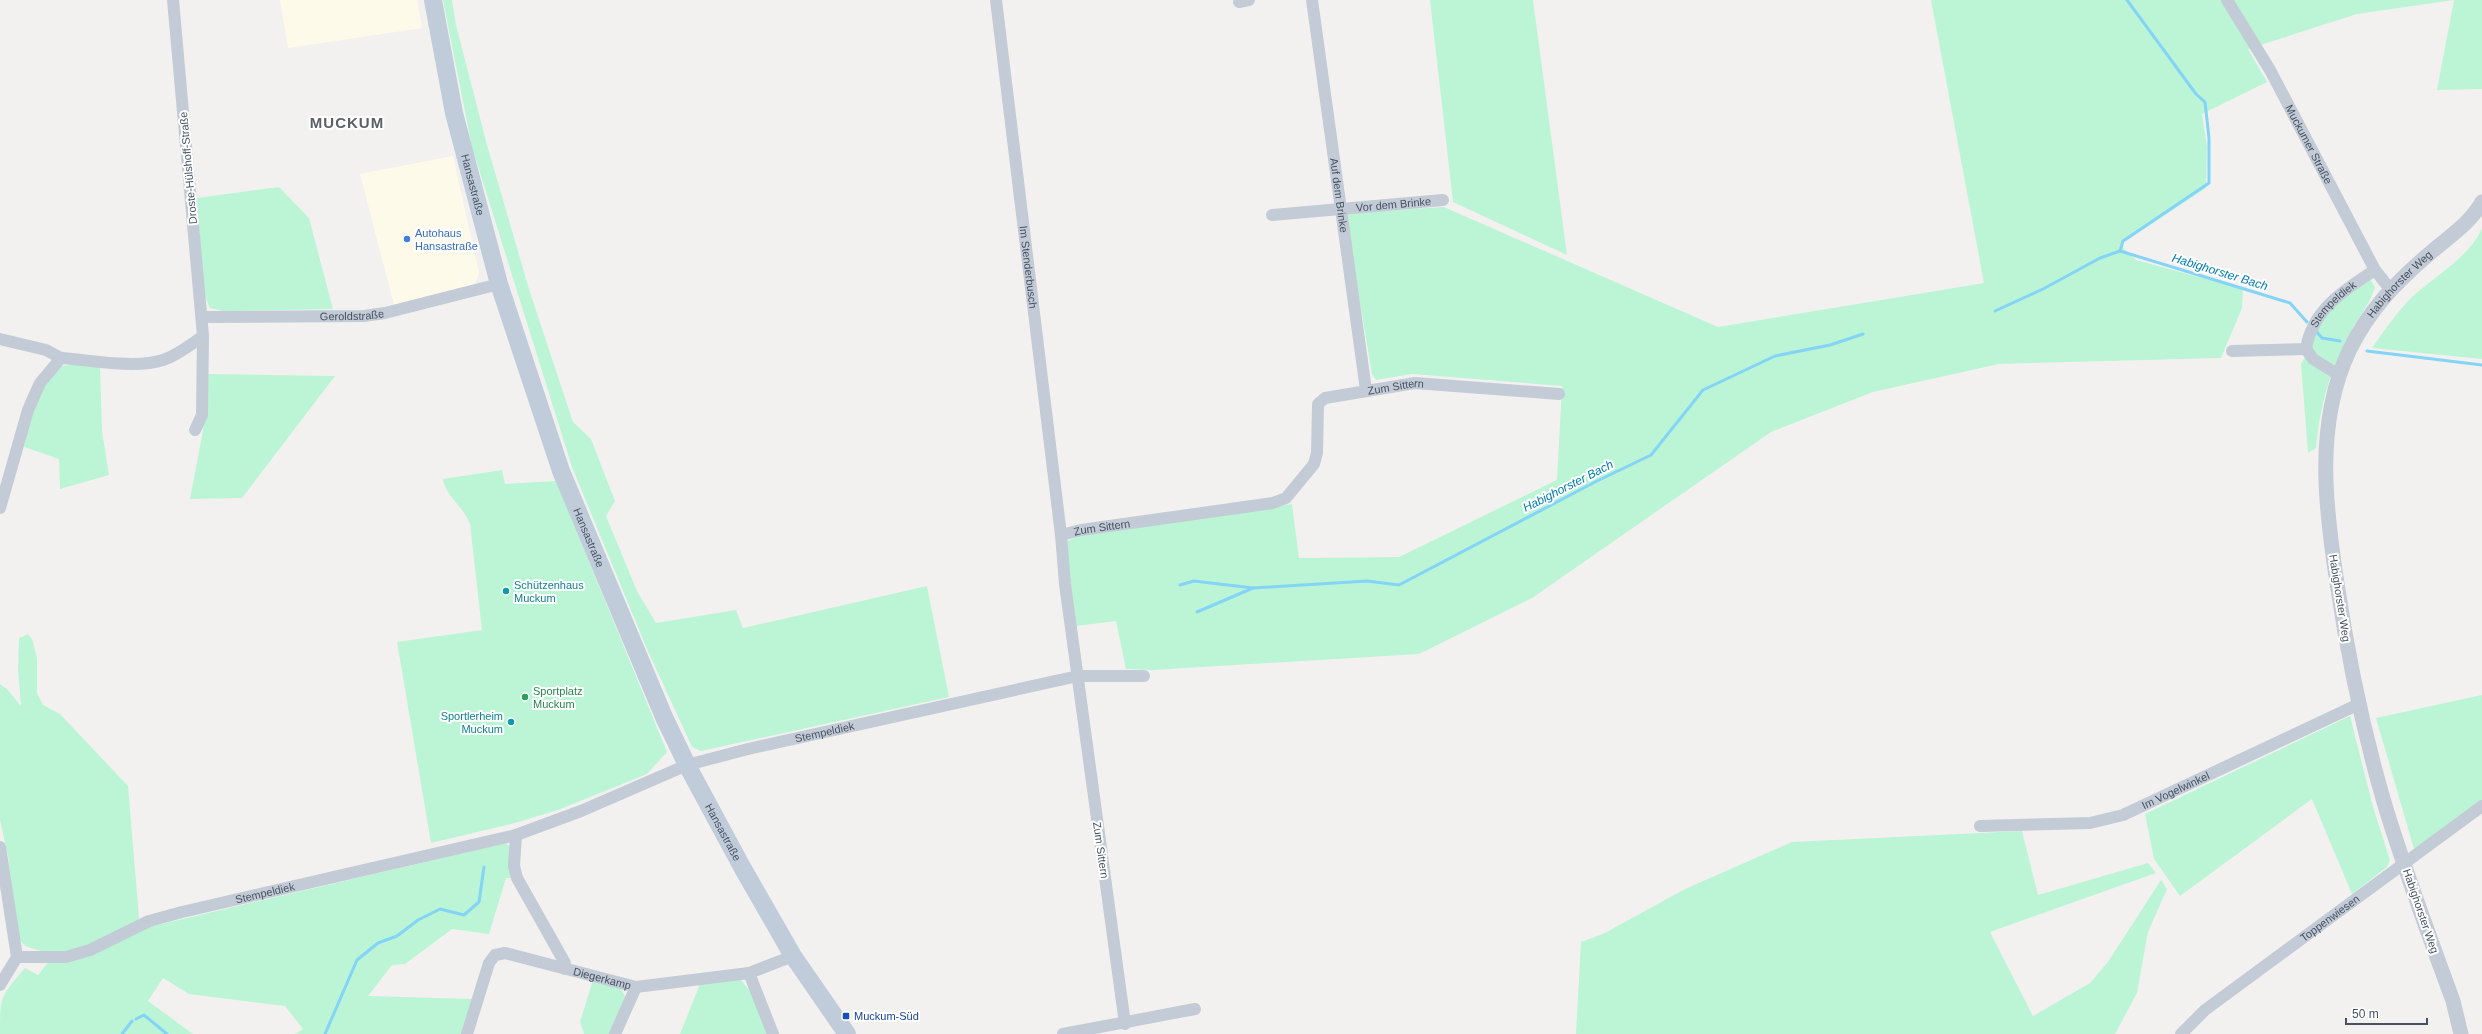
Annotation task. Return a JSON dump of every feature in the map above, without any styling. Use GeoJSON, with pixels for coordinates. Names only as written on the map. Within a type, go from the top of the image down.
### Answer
{"type":"FeatureCollection","features":[{"type":"Feature","properties":{"kind":"main road","name":"Hansastraße"},"geometry":{"type":"LineString","coordinates":[[433,0],[455,120],[499,284],[561,471],[661,710],[687,765],[792,956],[847,1034]]}},
{"type":"Feature","properties":{"kind":"street","name":"Droste-Hülshoff-Straße"},"geometry":{"type":"LineString","coordinates":[[173,0],[203,336],[202,416],[195,430]]}},
{"type":"Feature","properties":{"kind":"street","name":"Im Stenderbusch"},"geometry":{"type":"LineString","coordinates":[[996,0],[1061,535]]}},
{"type":"Feature","properties":{"kind":"street","name":"Auf dem Brinke"},"geometry":{"type":"LineString","coordinates":[[1312,0],[1366,390]]}},
{"type":"Feature","properties":{"kind":"street","name":"Muckumer Straße"},"geometry":{"type":"LineString","coordinates":[[2227,0],[2270,70],[2375,270],[2390,289]]}},
{"type":"Feature","properties":{"kind":"street","name":"Vor dem Brinke"},"geometry":{"type":"LineString","coordinates":[[1272,215],[1443,200]]}},
{"type":"Feature","properties":{"kind":"street","name":"Habighorster Weg"},"geometry":{"type":"LineString","coordinates":[[2461,1034],[2453,1001],[2404,864],[2384,800],[2359,704],[2342,620],[2333,558],[2327,497],[2325,445],[2328,419],[2339,375],[2367,318],[2390,289],[2431,252],[2462,228],[2480,208]]}},
{"type":"Feature","properties":{"kind":"street","name":"Stempeldiek"},"geometry":{"type":"LineString","coordinates":[[2306,349],[2312,324],[2338,295],[2375,270]]}},
{"type":"Feature","properties":{"kind":"street","name":"Geroldstraße"},"geometry":{"type":"LineString","coordinates":[[202,317],[364,316],[385,313],[499,284]]}},
{"type":"Feature","properties":{"kind":"street"},"geometry":{"type":"LineString","coordinates":[[0,339],[46,350],[61,358],[136,363],[162,360],[177,354],[203,336]]}},
{"type":"Feature","properties":{"kind":"street"},"geometry":{"type":"LineString","coordinates":[[2232,351],[2306,349],[2313,359],[2339,375]]}},
{"type":"Feature","properties":{"kind":"street"},"geometry":{"type":"LineString","coordinates":[[0,508],[28,410],[40,383],[61,358]]}},
{"type":"Feature","properties":{"kind":"street","name":"Zum Sittern"},"geometry":{"type":"LineString","coordinates":[[1125,1024],[1078,676],[1061,535],[1081,530],[1273,503],[1286,498],[1314,464],[1317,453],[1318,404],[1325,398],[1414,383],[1559,394]]}},
{"type":"Feature","properties":{"kind":"street","name":"Stempeldiek"},"geometry":{"type":"LineString","coordinates":[[17,957],[66,957],[90,950],[149,921],[516,835],[581,811],[687,765],[748,749],[1078,676],[1144,676]]}},
{"type":"Feature","properties":{"kind":"street","name":"Im Vogelwinkel"},"geometry":{"type":"LineString","coordinates":[[1980,826],[2090,823],[2123,815],[2359,704]]}},
{"type":"Feature","properties":{"kind":"street","name":"Toppenwiesen"},"geometry":{"type":"LineString","coordinates":[[2181,1034],[2205,1010],[2482,806]]}},
{"type":"Feature","properties":{"kind":"street"},"geometry":{"type":"LineString","coordinates":[[516,835],[514,866],[517,878],[565,963],[565,969]]}},
{"type":"Feature","properties":{"kind":"street"},"geometry":{"type":"LineString","coordinates":[[0,847],[17,957],[0,984]]}},
{"type":"Feature","properties":{"kind":"street","name":"Diegerkamp"},"geometry":{"type":"LineString","coordinates":[[467,1034],[489,963],[495,955],[505,953],[636,987],[749,974],[792,956]]}},
{"type":"Feature","properties":{"kind":"street"},"geometry":{"type":"LineString","coordinates":[[749,974],[773,1034]]}},
{"type":"Feature","properties":{"kind":"street"},"geometry":{"type":"LineString","coordinates":[[615,1034],[636,987]]}},
{"type":"Feature","properties":{"kind":"street"},"geometry":{"type":"LineString","coordinates":[[1063,1034],[1125,1024],[1195,1009]]}},
{"type":"Feature","properties":{"kind":"shaded area"},"geometry":{"type":"Polygon","coordinates":[[[280,0],[417,0],[422,28],[288,48],[280,0]]]}},
{"type":"Feature","properties":{"kind":"shaded area"},"geometry":{"type":"Polygon","coordinates":[[[453,156],[479,273],[475,284],[394,305],[360,174],[453,156]]]}},
{"type":"Feature","properties":{"kind":"green space"},"geometry":{"type":"Polygon","coordinates":[[[443,0],[452,0],[456,25],[487,145],[529,289],[573,422],[591,439],[615,501],[606,516],[637,591],[656,623],[736,610],[743,628],[927,586],[949,697],[701,751],[692,747],[647,649],[572,467],[472,147],[443,0]]]}},
{"type":"Feature","properties":{"kind":"green space"},"geometry":{"type":"Polygon","coordinates":[[[1430,0],[1533,0],[1567,255],[1453,202],[1430,0]]]}},
{"type":"Feature","properties":{"kind":"green space"},"geometry":{"type":"Polygon","coordinates":[[[1931,0],[2454,0],[2357,14],[2248,49],[2267,82],[2202,114],[2207,147],[2206,188],[2120,245],[2136,260],[2243,289],[2242,308],[2221,358],[1999,364],[1873,392],[1771,432],[1532,598],[1419,654],[1153,670],[1126,669],[1116,621],[1076,626],[1065,542],[1084,534],[1292,504],[1299,558],[1399,557],[1557,480],[1562,386],[1412,374],[1376,380],[1372,374],[1345,213],[1444,207],[1718,327],[1984,283],[1931,0]]]}},
{"type":"Feature","properties":{"kind":"green space"},"geometry":{"type":"Polygon","coordinates":[[[2454,0],[2482,0],[2482,89],[2437,90],[2454,0]]]}},
{"type":"Feature","properties":{"kind":"green space"},"geometry":{"type":"Polygon","coordinates":[[[279,187],[309,218],[333,309],[224,311],[210,308],[204,294],[197,198],[279,187]]]}},
{"type":"Feature","properties":{"kind":"green space"},"geometry":{"type":"Polygon","coordinates":[[[2482,229],[2482,359],[2372,348],[2406,303],[2460,258],[2476,240],[2482,229]]]}},
{"type":"Feature","properties":{"kind":"green space"},"geometry":{"type":"Polygon","coordinates":[[[2370,279],[2375,287],[2373,294],[2352,329],[2336,362],[2326,390],[2316,448],[2308,453],[2301,364],[2309,350],[2310,336],[2337,303],[2370,279]]]}},
{"type":"Feature","properties":{"kind":"green space"},"geometry":{"type":"Polygon","coordinates":[[[75,364],[100,366],[102,431],[109,475],[60,489],[59,459],[24,447],[32,411],[44,386],[62,366],[75,364]]]}},
{"type":"Feature","properties":{"kind":"green space"},"geometry":{"type":"Polygon","coordinates":[[[208,374],[335,376],[242,498],[190,499],[203,430],[208,374]]]}},
{"type":"Feature","properties":{"kind":"green space","name":"Sportplatz Muckum"},"geometry":{"type":"Polygon","coordinates":[[[502,470],[505,484],[556,481],[667,752],[647,774],[558,810],[515,823],[431,843],[397,642],[482,630],[470,524],[464,512],[447,491],[443,479],[502,470]]]}},
{"type":"Feature","properties":{"kind":"green space"},"geometry":{"type":"Polygon","coordinates":[[[28,634],[32,639],[37,658],[37,693],[43,705],[60,714],[128,786],[140,929],[506,843],[511,848],[513,878],[506,878],[489,934],[452,929],[405,964],[392,965],[368,996],[473,999],[464,1034],[295,1034],[303,1029],[285,1006],[189,994],[163,978],[148,1001],[193,1034],[0,1034],[1,1004],[6,992],[25,968],[38,975],[54,955],[25,946],[18,938],[8,856],[0,820],[0,684],[7,689],[21,706],[18,669],[19,638],[28,634]]]}},
{"type":"Feature","properties":{"kind":"green space"},"geometry":{"type":"Polygon","coordinates":[[[2482,695],[2482,800],[2414,849],[2376,718],[2482,695]]]}},
{"type":"Feature","properties":{"kind":"green space"},"geometry":{"type":"Polygon","coordinates":[[[2350,716],[2373,807],[2390,860],[2387,867],[2352,894],[2312,799],[2180,896],[2154,859],[2145,814],[2350,716]]]}},
{"type":"Feature","properties":{"kind":"green space"},"geometry":{"type":"Polygon","coordinates":[[[2022,831],[2038,895],[2148,863],[2156,873],[1990,932],[2033,1016],[2090,983],[2108,962],[2161,880],[2167,889],[2148,932],[2137,993],[2115,1034],[1576,1034],[1581,942],[1603,934],[1685,889],[1792,842],[2022,831]]]}},
{"type":"Feature","properties":{"kind":"green space"},"geometry":{"type":"Polygon","coordinates":[[[740,979],[751,992],[771,1034],[680,1034],[700,984],[740,979]]]}},
{"type":"Feature","properties":{"kind":"green space"},"geometry":{"type":"Polygon","coordinates":[[[593,980],[617,987],[624,993],[625,997],[610,1034],[584,1034],[580,1022],[593,980]]]}},
{"type":"Feature","properties":{"kind":"waterway","name":"Habighorster Bach"},"geometry":{"type":"LineString","coordinates":[[2127,0],[2196,94],[2205,102],[2209,138],[2209,183],[2123,241],[2120,251],[2290,303],[2307,322]]}},
{"type":"Feature","properties":{"kind":"waterway","name":"Habighorster Bach"},"geometry":{"type":"LineString","coordinates":[[1995,311],[2043,289],[2100,258],[2120,251]]}},
{"type":"Feature","properties":{"kind":"waterway","name":"Habighorster Bach"},"geometry":{"type":"LineString","coordinates":[[2315,330],[2322,338],[2340,341]]}},
{"type":"Feature","properties":{"kind":"waterway","name":"Habighorster Bach"},"geometry":{"type":"LineString","coordinates":[[1180,585],[1194,581],[1253,588],[1367,581],[1399,585],[1595,482],[1651,455],[1703,390],[1775,356],[1830,345],[1863,334]]}},
{"type":"Feature","properties":{"kind":"waterway","name":"Habighorster Bach"},"geometry":{"type":"LineString","coordinates":[[2367,351],[2482,365]]}},
{"type":"Feature","properties":{"kind":"waterway","name":"Habighorster Bach"},"geometry":{"type":"LineString","coordinates":[[1197,612],[1253,588]]}},
{"type":"Feature","properties":{"kind":"waterway"},"geometry":{"type":"LineString","coordinates":[[325,1034],[357,960],[378,943],[397,936],[418,920],[440,909],[464,915],[479,902],[484,867]]}},
{"type":"Feature","properties":{"kind":"waterway"},"geometry":{"type":"LineString","coordinates":[[136,1019],[144,1015],[167,1034]]}},
{"type":"Feature","properties":{"kind":"waterway"},"geometry":{"type":"LineString","coordinates":[[122,1034],[132,1021]]}},
{"type":"Feature","properties":{"kind":"place","name":"Autohaus Hansastraße"},"geometry":{"type":"Point","coordinates":[407,239]}},
{"type":"Feature","properties":{"kind":"place","name":"Schützenhaus Muckum"},"geometry":{"type":"Point","coordinates":[506,591]}},
{"type":"Feature","properties":{"kind":"place","name":"Sportplatz Muckum"},"geometry":{"type":"Point","coordinates":[525,697]}},
{"type":"Feature","properties":{"kind":"place","name":"Sportlerheim Muckum"},"geometry":{"type":"Point","coordinates":[511,722]}},
{"type":"Feature","properties":{"kind":"place","name":"Muckum-Süd"},"geometry":{"type":"Point","coordinates":[846,1016]}},
{"type":"Feature","properties":{"kind":"district","name":"MUCKUM"},"geometry":{"type":"Point","coordinates":[347,122]}}]}
